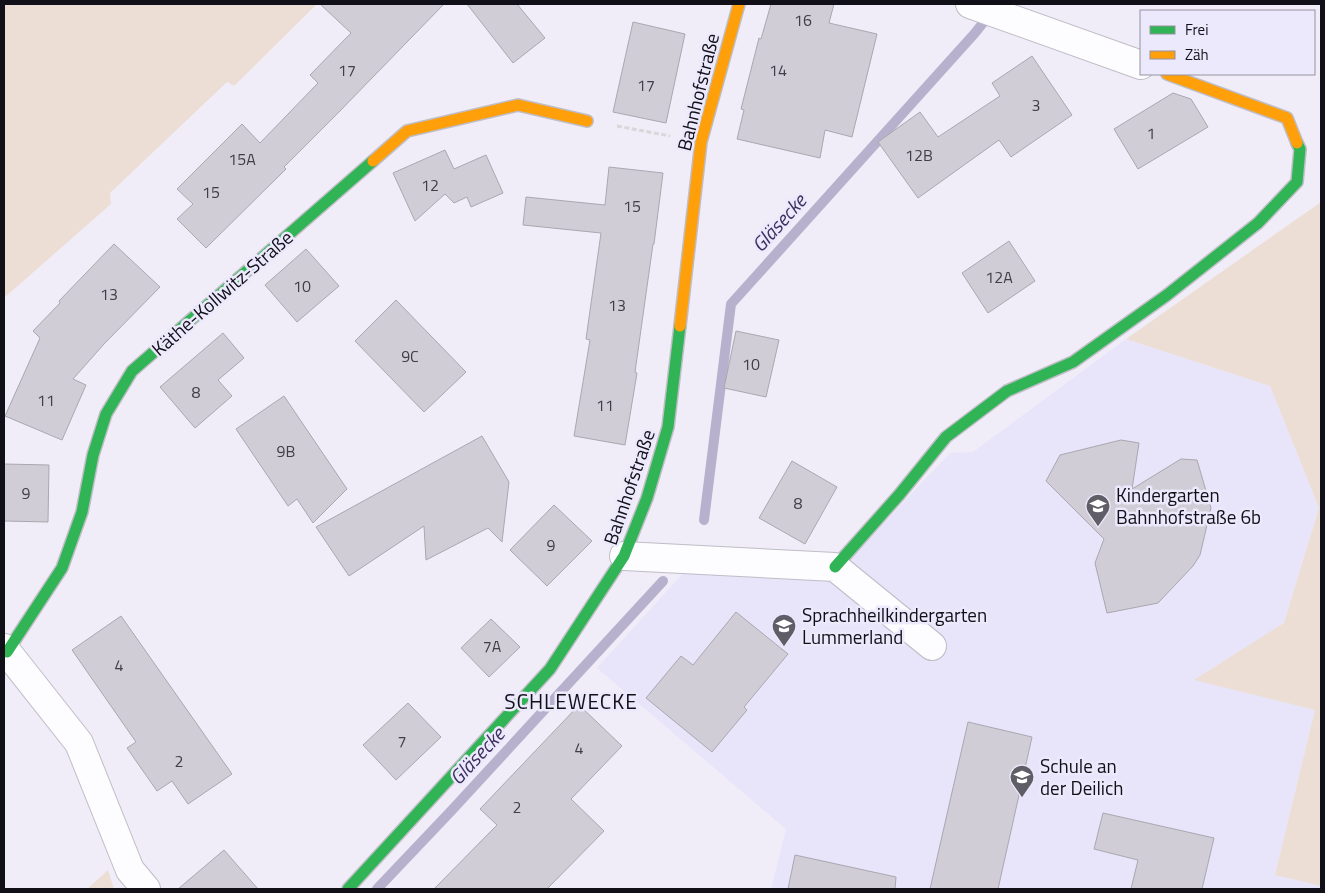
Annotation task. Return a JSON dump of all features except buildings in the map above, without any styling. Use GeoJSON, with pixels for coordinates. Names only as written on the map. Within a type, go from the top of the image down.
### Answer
{"type":"FeatureCollection","features":[{"type":"Feature","properties":{"kind":"street","name":"Bahnhofstraße"},"geometry":{"type":"LineString","coordinates":[[348,889],[550,669],[624,556],[647,498],[668,427],[700,142],[738,4]]}},
{"type":"Feature","properties":{"kind":"street"},"geometry":{"type":"LineString","coordinates":[[970,4],[1140,65]]}},
{"type":"Feature","properties":{"kind":"street"},"geometry":{"type":"LineString","coordinates":[[835,567],[899,495],[946,437],[1007,391],[1073,362],[1167,295],[1258,223],[1297,182],[1300,149],[1287,118],[1169,75]]}},
{"type":"Feature","properties":{"kind":"street","name":"Käthe-Kollwitz-Straße"},"geometry":{"type":"LineString","coordinates":[[146,889],[130,870],[79,743],[5,650],[62,568],[82,512],[93,455],[106,414],[132,371],[407,131],[518,105],[587,121]]}},
{"type":"Feature","properties":{"kind":"street"},"geometry":{"type":"LineString","coordinates":[[624,556],[835,567],[932,646]]}},
{"type":"Feature","properties":{"kind":"path"},"geometry":{"type":"LineString","coordinates":[[587,121],[700,142]]}},
{"type":"Feature","properties":{"kind":"shaded area"},"geometry":{"type":"Polygon","coordinates":[[[4,4],[317,4],[234,86],[227,82],[110,193],[111,204],[4,298],[4,4]]]}},
{"type":"Feature","properties":{"kind":"shaded area"},"geometry":{"type":"Polygon","coordinates":[[[1321,202],[1321,886],[1275,875],[1315,710],[1194,680],[1284,623],[1319,508],[1270,386],[1126,339],[1321,202]]]}},
{"type":"Feature","properties":{"kind":"shaded area"},"geometry":{"type":"Polygon","coordinates":[[[1126,339],[1270,386],[1319,508],[1284,623],[1195,680],[1315,710],[1275,875],[1321,886],[1321,889],[771,889],[786,829],[597,668],[687,569],[833,577],[950,453],[973,452],[1126,339]]]}},
{"type":"Feature","properties":{"kind":"shaded area"},"geometry":{"type":"Polygon","coordinates":[[[108,870],[114,889],[87,889],[108,870]]]}},
{"type":"Feature","properties":{"kind":"waterway","name":"Gläsecke"},"geometry":{"type":"LineString","coordinates":[[704,520],[731,304],[990,14]]}},
{"type":"Feature","properties":{"kind":"waterway","name":"Gläsecke"},"geometry":{"type":"LineString","coordinates":[[377,889],[663,581]]}},
{"type":"Feature","properties":{"kind":"traffic: fast"},"geometry":{"type":"LineString","coordinates":[[835,567],[899,495],[946,437],[1007,391],[1073,362],[1167,295],[1258,223],[1297,182],[1300,149],[1297,143]]}},
{"type":"Feature","properties":{"kind":"traffic: fast"},"geometry":{"type":"LineString","coordinates":[[7,652],[62,568],[82,512],[93,455],[106,414],[132,371],[373,161]]}},
{"type":"Feature","properties":{"kind":"traffic: fast"},"geometry":{"type":"LineString","coordinates":[[348,889],[550,669],[624,556],[647,498],[668,427],[680,326]]}},
{"type":"Feature","properties":{"kind":"traffic: slow"},"geometry":{"type":"LineString","coordinates":[[680,326],[701,142],[739,4]]}},
{"type":"Feature","properties":{"kind":"traffic: slow"},"geometry":{"type":"LineString","coordinates":[[1170,75],[1287,118],[1297,143]]}},
{"type":"Feature","properties":{"kind":"traffic: slow"},"geometry":{"type":"LineString","coordinates":[[373,161],[407,131],[518,105],[587,121]]}},
{"type":"Feature","properties":{"kind":"place","name":"Kindergarten Bahnhofstraße 6b"},"geometry":{"type":"Point","coordinates":[1098,527]}},
{"type":"Feature","properties":{"kind":"place","name":"Sprachheilkindergarten Lummerland"},"geometry":{"type":"Point","coordinates":[784,647]}},
{"type":"Feature","properties":{"kind":"place","name":"Schule an der Deilich"},"geometry":{"type":"Point","coordinates":[1022,798]}},
{"type":"Feature","properties":{"kind":"district","name":"SCHLEWECKE"},"geometry":{"type":"Point","coordinates":[571,702]}}]}
